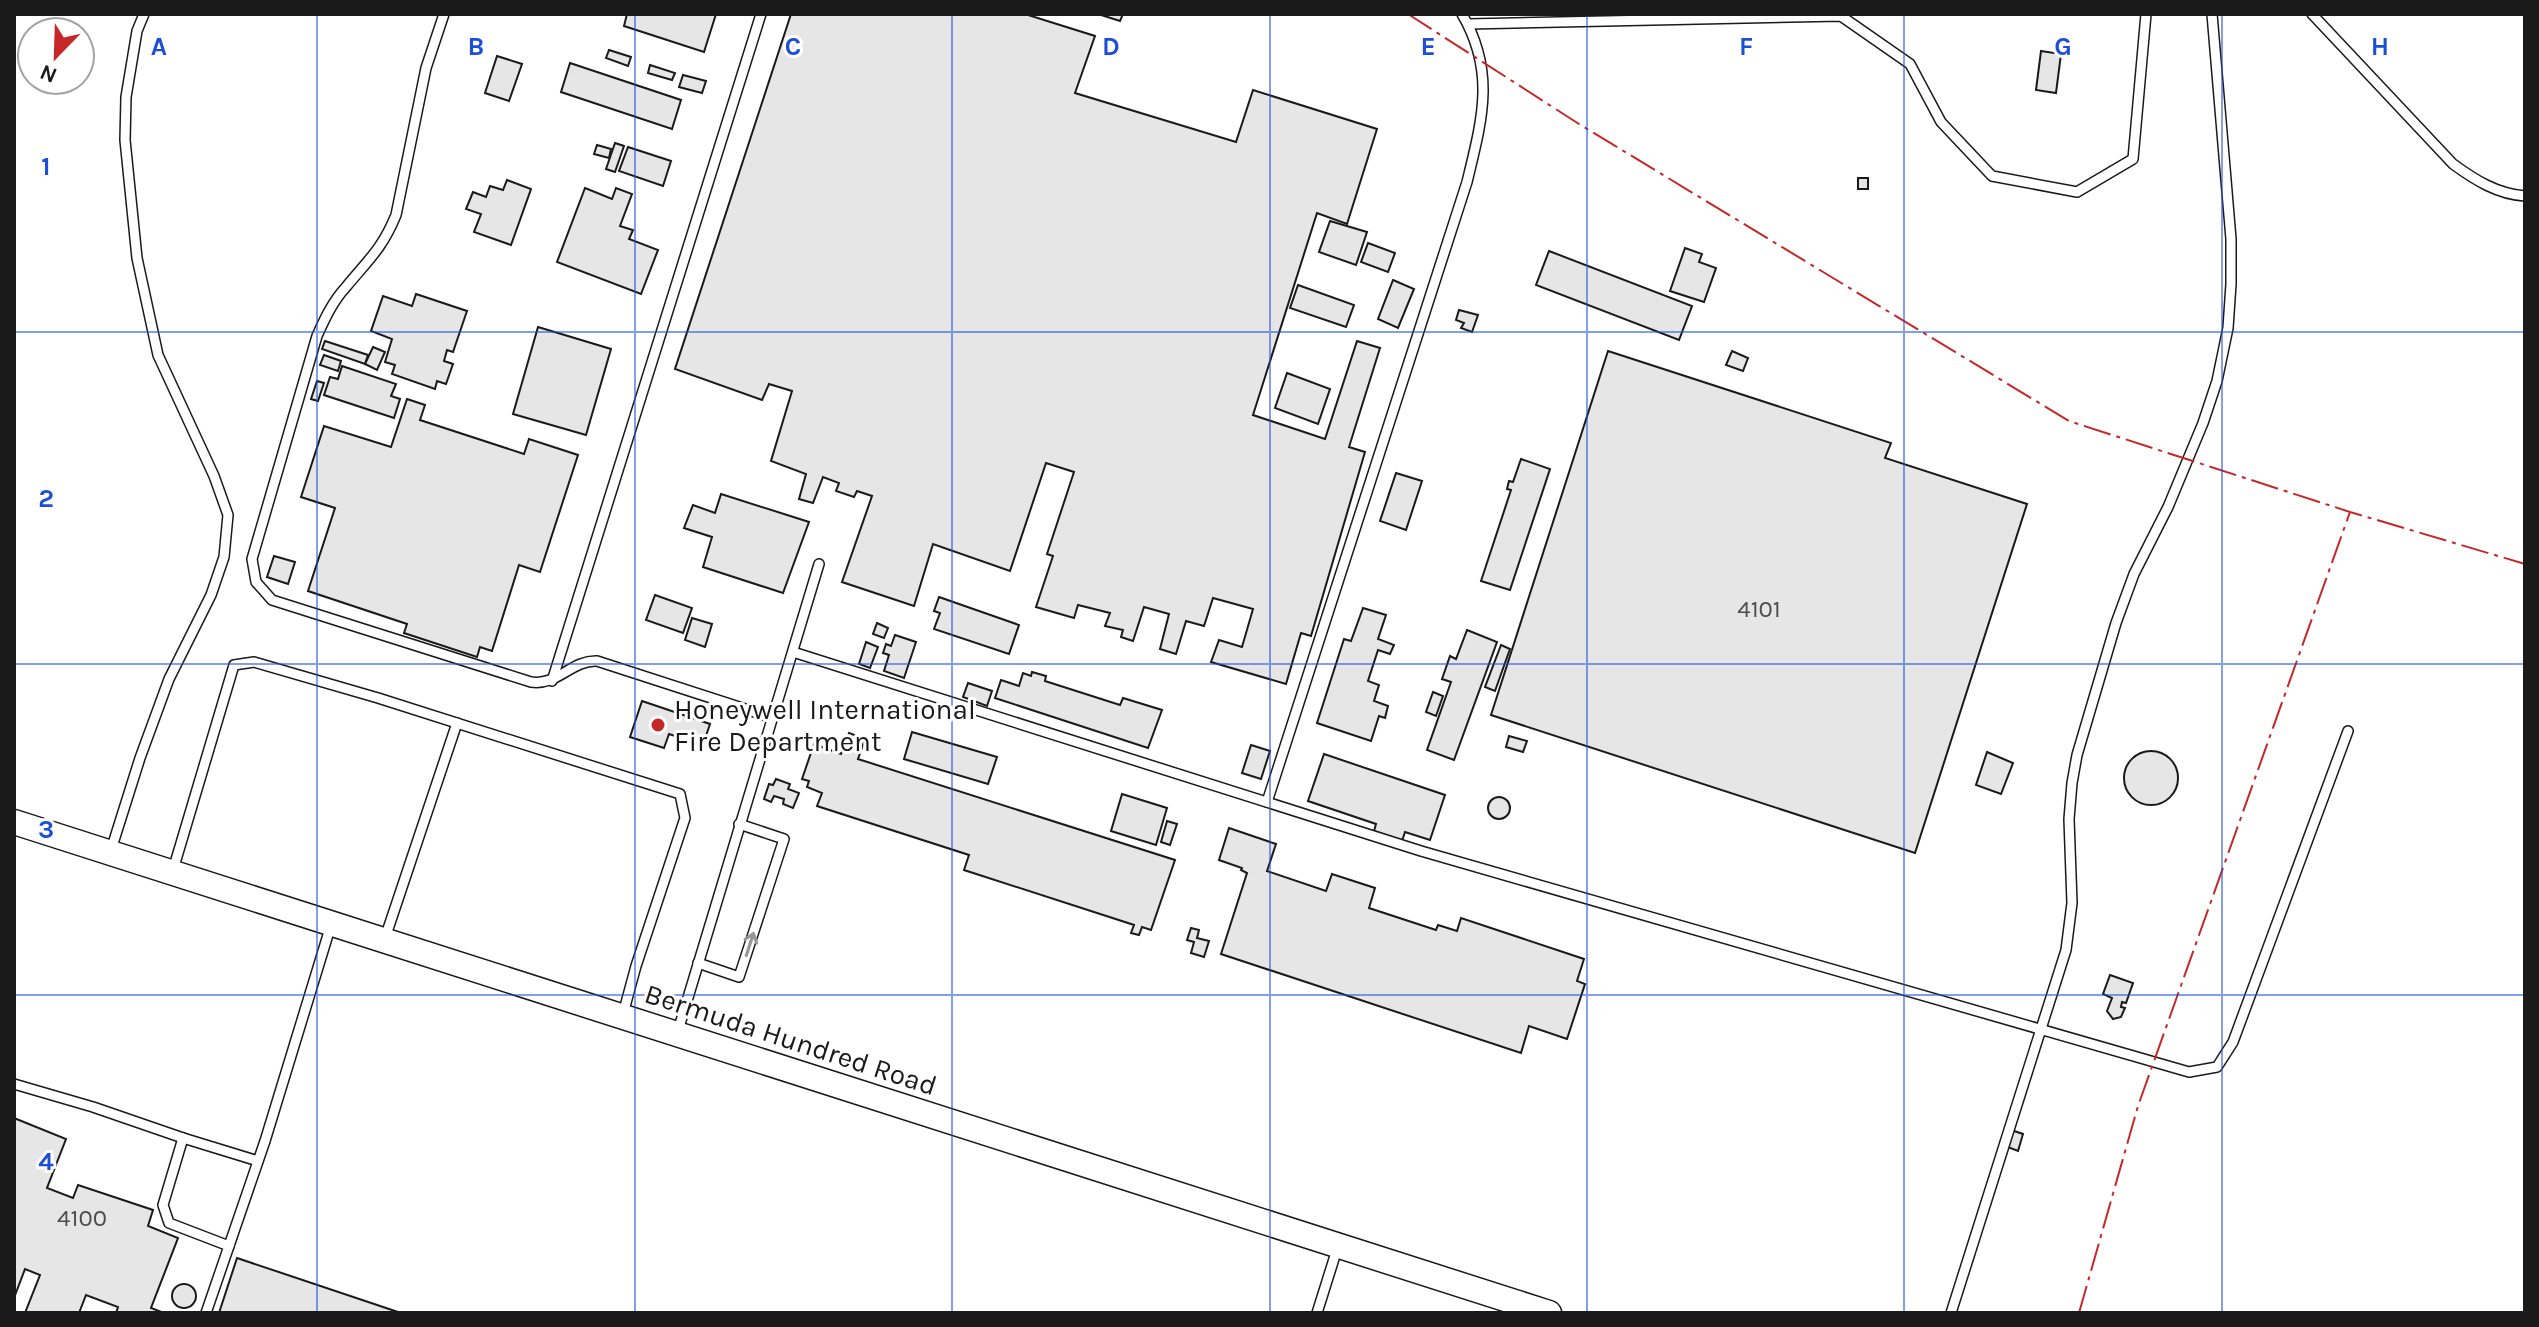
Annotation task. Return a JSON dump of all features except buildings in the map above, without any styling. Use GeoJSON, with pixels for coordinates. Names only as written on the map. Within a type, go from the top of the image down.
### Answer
{"type":"FeatureCollection","features":[{"type":"Feature","properties":{"kind":"street","name":"Bermuda Hundred Road"},"geometry":{"type":"LineString","coordinates":[[14,822],[1549,1313]]}},
{"type":"Feature","properties":{"kind":"lane"},"geometry":{"type":"LineString","coordinates":[[110,854],[169,679],[211,595],[224,557],[228,515],[214,476],[158,355],[137,258],[125,140],[126,97],[137,31],[144,14]]}},
{"type":"Feature","properties":{"kind":"lane"},"geometry":{"type":"LineString","coordinates":[[444,14],[426,68],[396,215],[375,257],[345,287],[329,310],[317,336],[252,559],[256,582],[272,600],[531,682],[552,681],[579,663],[597,661],[773,718]]}},
{"type":"Feature","properties":{"kind":"lane"},"geometry":{"type":"LineString","coordinates":[[552,681],[761,14]]}},
{"type":"Feature","properties":{"kind":"lane"},"geometry":{"type":"LineString","coordinates":[[1267,802],[1477,144],[1485,91],[1482,64],[1462,14]]}},
{"type":"Feature","properties":{"kind":"lane"},"geometry":{"type":"LineString","coordinates":[[1468,24],[1562,18],[1841,16],[1910,64],[1941,122],[1992,176],[2077,192],[2133,159],[2146,14]]}},
{"type":"Feature","properties":{"kind":"lane"},"geometry":{"type":"LineString","coordinates":[[1951,1313],[2066,950],[2072,903],[2069,819],[2077,755],[2116,623],[2134,574],[2168,507],[2203,423],[2217,381],[2228,328],[2231,239],[2212,14]]}},
{"type":"Feature","properties":{"kind":"lane"},"geometry":{"type":"LineString","coordinates":[[2312,14],[2453,164],[2494,189],[2525,196]]}},
{"type":"Feature","properties":{"kind":"lane"},"geometry":{"type":"LineString","coordinates":[[677,1034],[819,564]]}},
{"type":"Feature","properties":{"kind":"lane"},"geometry":{"type":"LineString","coordinates":[[793,652],[1421,851],[2189,1072],[2217,1067],[2233,1042],[2348,731]]}},
{"type":"Feature","properties":{"kind":"lane"},"geometry":{"type":"LineString","coordinates":[[172,874],[234,665],[254,662],[457,723],[680,794],[685,818],[622,1017]]}},
{"type":"Feature","properties":{"kind":"lane"},"geometry":{"type":"LineString","coordinates":[[384,942],[457,723]]}},
{"type":"Feature","properties":{"kind":"lane"},"geometry":{"type":"LineString","coordinates":[[698,963],[739,977],[784,839],[739,824]]}},
{"type":"Feature","properties":{"kind":"lane"},"geometry":{"type":"LineString","coordinates":[[206,1313],[258,1161],[331,925]]}},
{"type":"Feature","properties":{"kind":"lane"},"geometry":{"type":"LineString","coordinates":[[14,1084],[258,1161]]}},
{"type":"Feature","properties":{"kind":"lane"},"geometry":{"type":"LineString","coordinates":[[183,1138],[163,1205],[169,1223],[229,1246]]}},
{"type":"Feature","properties":{"kind":"lane"},"geometry":{"type":"LineString","coordinates":[[1317,1313],[1338,1246]]}},
{"type":"Feature","properties":{"kind":"power"},"geometry":{"type":"LineString","coordinates":[[1408,14],[1579,124],[2069,421],[2350,512],[2525,564]]}},
{"type":"Feature","properties":{"kind":"power"},"geometry":{"type":"LineString","coordinates":[[2079,1313],[2138,1106],[2350,512]]}},
{"type":"Feature","properties":{"kind":"place","name":"Honeywell International Fire Department"},"geometry":{"type":"Point","coordinates":[658,725]}}]}
